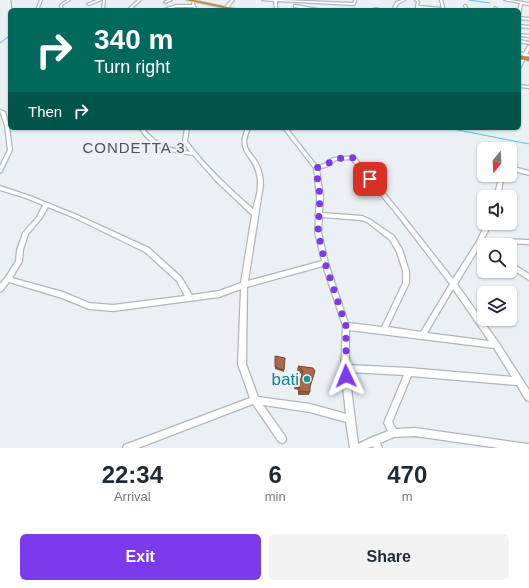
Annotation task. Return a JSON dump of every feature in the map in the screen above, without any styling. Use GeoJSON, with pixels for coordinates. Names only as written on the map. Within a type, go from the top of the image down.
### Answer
{"type":"FeatureCollection","features":[{"type":"Feature","properties":{"kind":"highway"},"geometry":{"type":"LineString","coordinates":[[192,2],[226,8]]}},
{"type":"Feature","properties":{"kind":"highway"},"geometry":{"type":"LineString","coordinates":[[521,56],[529,59]]}},
{"type":"Feature","properties":{"kind":"street"},"geometry":{"type":"LineString","coordinates":[[62,8],[62,5],[69,0]]}},
{"type":"Feature","properties":{"kind":"street"},"geometry":{"type":"LineString","coordinates":[[88,4],[100,0]]}},
{"type":"Feature","properties":{"kind":"street"},"geometry":{"type":"LineString","coordinates":[[130,8],[140,0]]}},
{"type":"Feature","properties":{"kind":"street"},"geometry":{"type":"LineString","coordinates":[[165,2],[171,0]]}},
{"type":"Feature","properties":{"kind":"street"},"geometry":{"type":"LineString","coordinates":[[226,8],[233,0]]}},
{"type":"Feature","properties":{"kind":"street"},"geometry":{"type":"LineString","coordinates":[[263,0],[354,4],[355,0]]}},
{"type":"Feature","properties":{"kind":"street"},"geometry":{"type":"LineString","coordinates":[[394,8],[397,3],[404,0]]}},
{"type":"Feature","properties":{"kind":"street"},"geometry":{"type":"LineString","coordinates":[[505,0],[529,4]]}},
{"type":"Feature","properties":{"kind":"street"},"geometry":{"type":"LineString","coordinates":[[527,0],[529,4]]}},
{"type":"Feature","properties":{"kind":"street"},"geometry":{"type":"LineString","coordinates":[[169,8],[192,2]]}},
{"type":"Feature","properties":{"kind":"street"},"geometry":{"type":"LineString","coordinates":[[520,8],[521,3]]}},
{"type":"Feature","properties":{"kind":"street"},"geometry":{"type":"LineString","coordinates":[[295,6],[306,8]]}},
{"type":"Feature","properties":{"kind":"street"},"geometry":{"type":"LineString","coordinates":[[521,56],[529,47]]}},
{"type":"Feature","properties":{"kind":"street"},"geometry":{"type":"LineString","coordinates":[[521,56],[529,55]]}},
{"type":"Feature","properties":{"kind":"street"},"geometry":{"type":"LineString","coordinates":[[0,111],[3,112],[7,126],[10,150],[0,171]]}},
{"type":"Feature","properties":{"kind":"street"},"geometry":{"type":"LineString","coordinates":[[142,130],[148,139],[157,145],[194,154]]}},
{"type":"Feature","properties":{"kind":"street"},"geometry":{"type":"LineString","coordinates":[[187,130],[186,141],[194,154],[217,181],[255,214]]}},
{"type":"Feature","properties":{"kind":"street"},"geometry":{"type":"LineString","coordinates":[[247,130],[243,138],[244,148],[253,158],[261,177],[244,285],[242,364],[255,400],[282,439]]}},
{"type":"Feature","properties":{"kind":"street"},"geometry":{"type":"LineString","coordinates":[[287,130],[316,168],[320,197],[318,232],[325,263],[346,326],[345,368],[354,448]]}},
{"type":"Feature","properties":{"kind":"street"},"geometry":{"type":"LineString","coordinates":[[316,168],[326,165],[335,159],[352,157],[380,190],[497,345],[529,397]]}},
{"type":"Feature","properties":{"kind":"street"},"geometry":{"type":"LineString","coordinates":[[517,170],[529,173]]}},
{"type":"Feature","properties":{"kind":"street"},"geometry":{"type":"LineString","coordinates":[[0,188],[75,216],[147,250],[179,279],[190,298]]}},
{"type":"Feature","properties":{"kind":"street"},"geometry":{"type":"LineString","coordinates":[[0,289],[8,279],[18,261],[26,233],[39,218],[46,205]]}},
{"type":"Feature","properties":{"kind":"street"},"geometry":{"type":"LineString","coordinates":[[318,216],[362,218],[370,221],[392,238],[400,251],[406,272],[406,283],[384,329]]}},
{"type":"Feature","properties":{"kind":"street"},"geometry":{"type":"LineString","coordinates":[[517,241],[529,242]]}},
{"type":"Feature","properties":{"kind":"street"},"geometry":{"type":"LineString","coordinates":[[422,336],[452,284],[477,253]]}},
{"type":"Feature","properties":{"kind":"street"},"geometry":{"type":"LineString","coordinates":[[8,279],[63,295],[89,306],[113,308],[219,294],[244,285],[325,263]]}},
{"type":"Feature","properties":{"kind":"street"},"geometry":{"type":"LineString","coordinates":[[517,269],[529,277]]}},
{"type":"Feature","properties":{"kind":"street"},"geometry":{"type":"LineString","coordinates":[[346,326],[384,329],[422,336],[497,345]]}},
{"type":"Feature","properties":{"kind":"street"},"geometry":{"type":"LineString","coordinates":[[345,368],[519,381]]}},
{"type":"Feature","properties":{"kind":"street"},"geometry":{"type":"LineString","coordinates":[[394,433],[388,423],[409,372]]}},
{"type":"Feature","properties":{"kind":"street"},"geometry":{"type":"LineString","coordinates":[[127,448],[255,400],[310,408],[350,420]]}},
{"type":"Feature","properties":{"kind":"street"},"geometry":{"type":"LineString","coordinates":[[358,448],[376,444],[394,433],[415,432],[487,445],[528,448]]}},
{"type":"Feature","properties":{"kind":"building","name":"bati"},"geometry":{"type":"Polygon","coordinates":[[[275,356],[285,358],[284,370],[275,367],[275,356]]]}},
{"type":"Feature","properties":{"kind":"building","name":"bati"},"geometry":{"type":"Polygon","coordinates":[[[298,366],[313,368],[315,371],[310,392],[299,391],[299,387],[294,385],[296,380],[300,381],[303,371],[298,366]]]}},
{"type":"Feature","properties":{"kind":"waterway"},"geometry":{"type":"LineString","coordinates":[[11,0],[12,8]]}},
{"type":"Feature","properties":{"kind":"waterway"},"geometry":{"type":"LineString","coordinates":[[469,0],[490,3]]}},
{"type":"Feature","properties":{"kind":"waterway"},"geometry":{"type":"LineString","coordinates":[[0,43],[8,37]]}},
{"type":"Feature","properties":{"kind":"waterway"},"geometry":{"type":"LineString","coordinates":[[458,130],[529,144]]}},
{"type":"Feature","properties":{"kind":"place","name":"bati"},"geometry":{"type":"Point","coordinates":[307,379]}},
{"type":"Feature","properties":{"kind":"district","name":"СONDETTA 3"},"geometry":{"type":"Point","coordinates":[134,147]}},
{"type":"Feature","properties":{"kind":"route"},"geometry":{"type":"LineString","coordinates":[[346,376],[346,326],[325,263],[318,232],[320,197],[316,168],[326,165],[335,159],[352,157],[370,179]]}}]}
